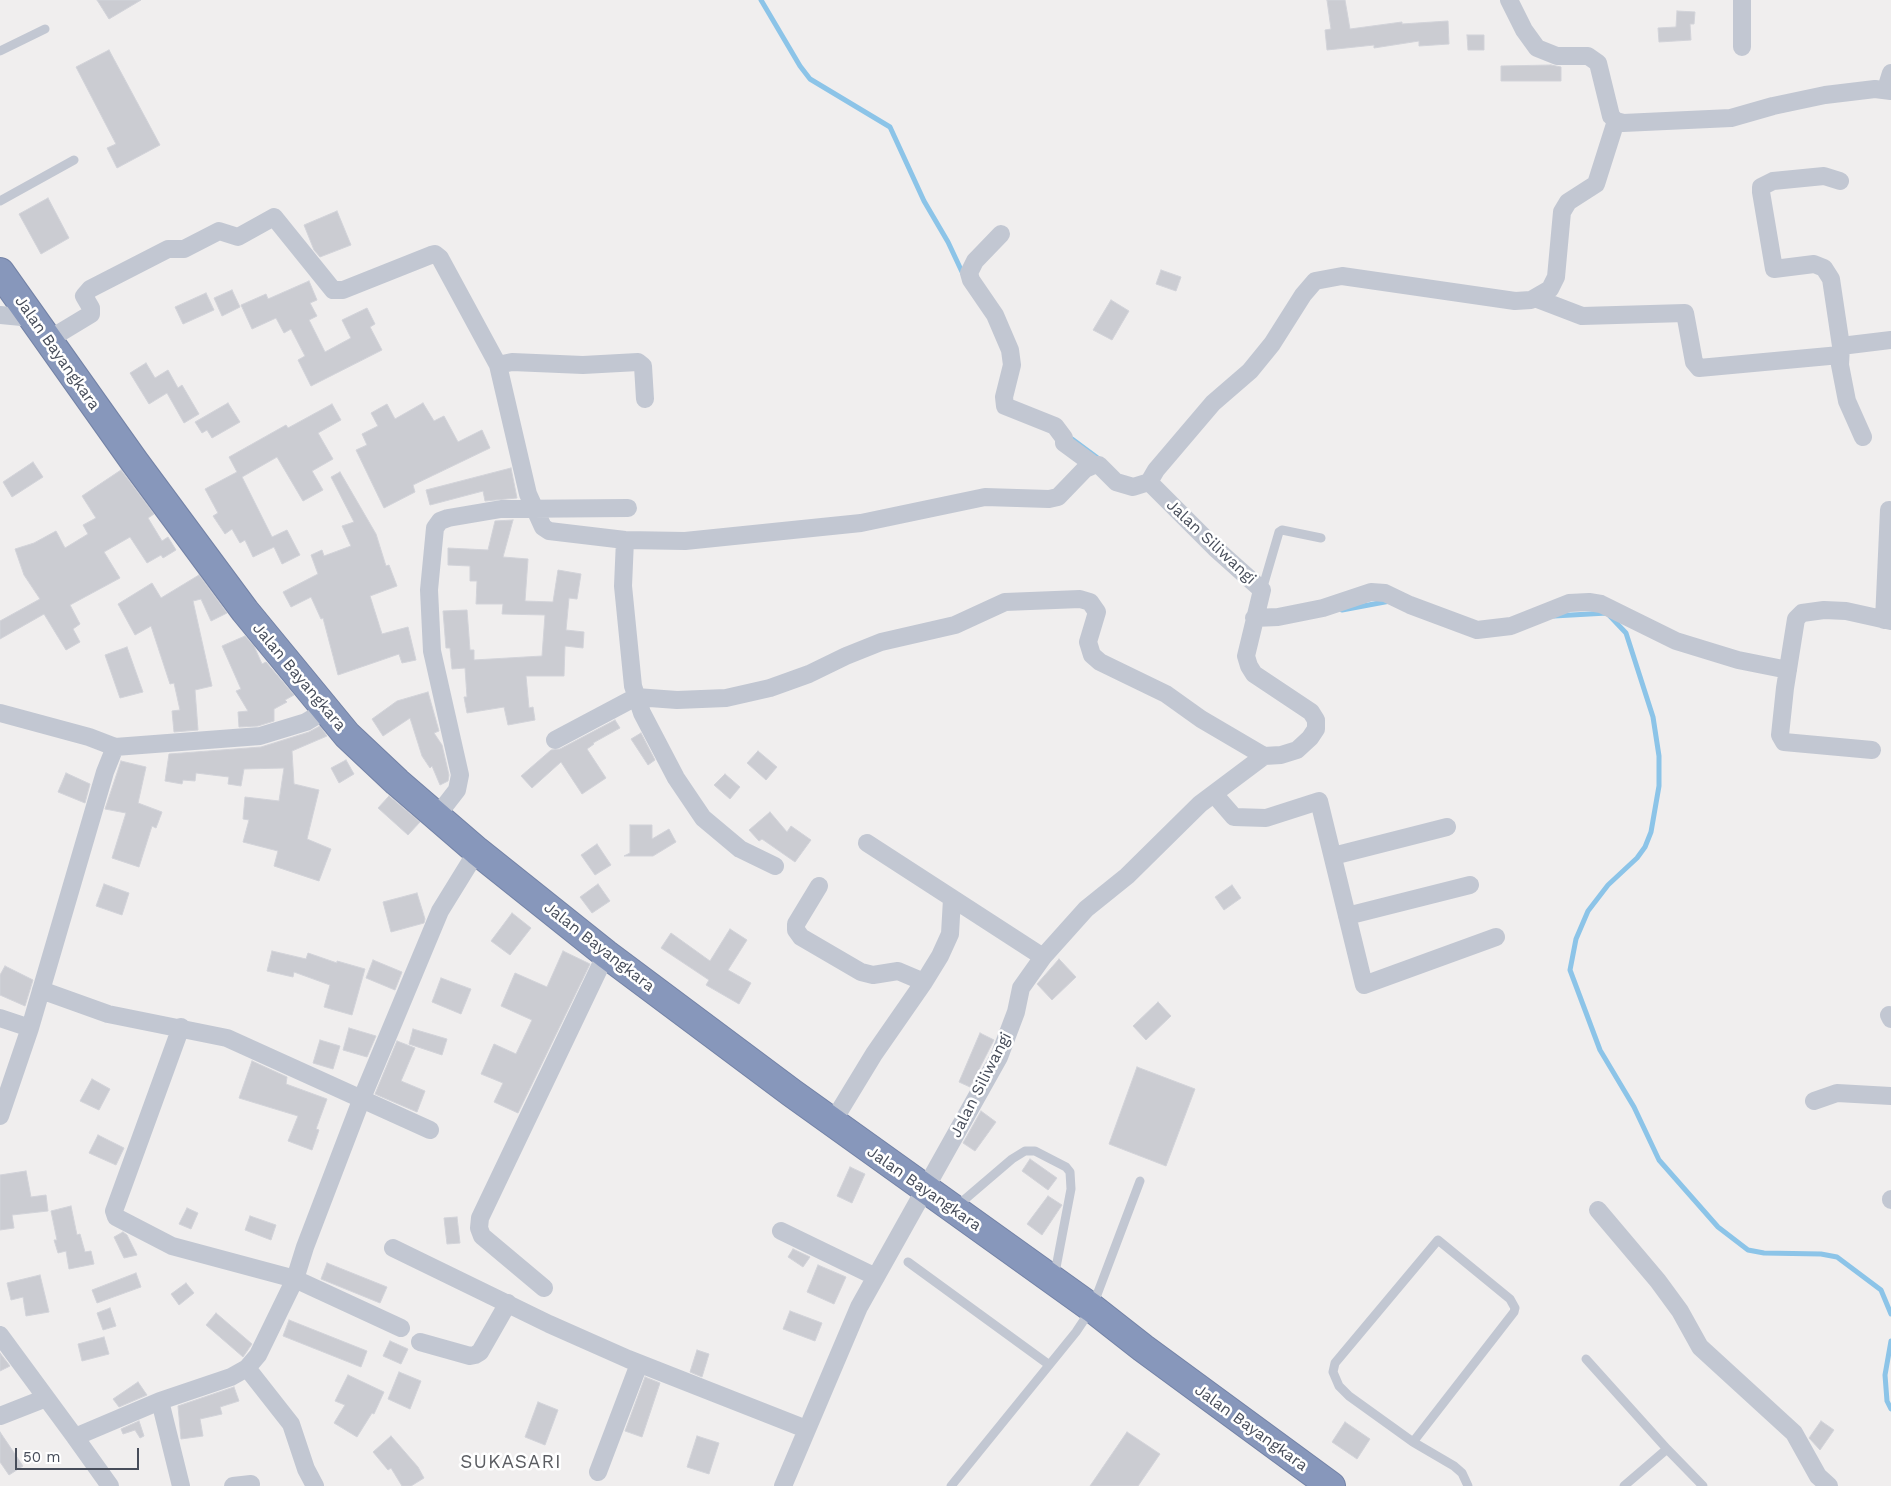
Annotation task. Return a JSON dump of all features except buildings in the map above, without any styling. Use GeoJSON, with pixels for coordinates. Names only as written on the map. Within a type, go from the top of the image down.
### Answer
{"type":"FeatureCollection","features":[{"type":"Feature","properties":{"kind":"highway","name":"Jalan Bayangkara"},"geometry":{"type":"LineString","coordinates":[[0,272],[240,605],[347,735],[436,817],[606,954],[832,1123],[1092,1308],[1324,1484]]}},
{"type":"Feature","properties":{"kind":"street"},"geometry":{"type":"LineString","coordinates":[[1508,0],[1524,30],[1537,48],[1557,56],[1588,56],[1598,63],[1603,76],[1608,109],[1616,121],[1632,124],[1731,118],[1773,106],[1824,95],[1889,84]]}},
{"type":"Feature","properties":{"kind":"street"},"geometry":{"type":"LineString","coordinates":[[1742,0],[1742,47]]}},
{"type":"Feature","properties":{"kind":"street"},"geometry":{"type":"LineString","coordinates":[[1001,234],[976,261],[969,276],[995,315],[1010,350],[1012,365],[1004,404],[1008,408],[1061,433],[1064,443],[1094,465],[1099,465],[1120,485],[1133,487],[1151,479],[1213,402],[1250,371],[1272,344],[1303,295],[1321,278],[1342,276],[1515,301],[1536,298],[1550,289],[1556,277],[1562,212],[1568,202],[1596,184],[1616,121]]}},
{"type":"Feature","properties":{"kind":"street"},"geometry":{"type":"LineString","coordinates":[[1840,181],[1824,176],[1773,181],[1761,187],[1761,192],[1774,269],[1814,264],[1824,268],[1830,279],[1847,400],[1863,437]]}},
{"type":"Feature","properties":{"kind":"street"},"geometry":{"type":"LineString","coordinates":[[48,340],[91,314],[91,308],[84,296],[90,289],[168,249],[184,249],[219,231],[238,237],[274,217],[333,290],[343,290],[431,255],[438,256],[498,365],[533,508],[543,527],[549,531],[625,540],[684,541],[861,524],[985,497],[1049,499],[1063,494],[1086,469],[1094,465]]}},
{"type":"Feature","properties":{"kind":"street"},"geometry":{"type":"LineString","coordinates":[[1536,298],[1582,316],[1685,313],[1694,362],[1699,368],[1840,351],[1891,340]]}},
{"type":"Feature","properties":{"kind":"street"},"geometry":{"type":"LineString","coordinates":[[0,315],[32,318]]}},
{"type":"Feature","properties":{"kind":"street"},"geometry":{"type":"LineString","coordinates":[[498,365],[512,362],[583,365],[638,362],[643,366],[645,399]]}},
{"type":"Feature","properties":{"kind":"street","name":"Jalan Siliwangi"},"geometry":{"type":"LineString","coordinates":[[783,1486],[859,1307],[999,1057],[1016,1012],[1022,988],[1042,958],[1086,909],[1127,876],[1200,804],[1264,756],[1281,755],[1297,750],[1310,738],[1316,724],[1311,712],[1254,674],[1249,666],[1246,656],[1262,590],[1242,570],[1215,548],[1151,479]]}},
{"type":"Feature","properties":{"kind":"street"},"geometry":{"type":"LineString","coordinates":[[436,817],[457,790],[460,775],[432,651],[429,590],[435,528],[440,521],[448,518],[501,509],[628,508]]}},
{"type":"Feature","properties":{"kind":"street"},"geometry":{"type":"LineString","coordinates":[[1872,750],[1784,742],[1780,735],[1796,618],[1802,613],[1846,611],[1887,621],[1889,510]]}},
{"type":"Feature","properties":{"kind":"street"},"geometry":{"type":"LineString","coordinates":[[625,540],[623,586],[633,686],[642,713],[672,770],[704,818],[740,848],[775,866]]}},
{"type":"Feature","properties":{"kind":"street"},"geometry":{"type":"LineString","coordinates":[[1254,618],[1278,617],[1323,608],[1371,592],[1386,593],[1410,605],[1477,630],[1510,626],[1569,603],[1589,602],[1601,604],[1676,641],[1738,660],[1788,670]]}},
{"type":"Feature","properties":{"kind":"street"},"geometry":{"type":"LineString","coordinates":[[555,740],[636,697],[677,700],[726,698],[770,688],[809,674],[881,642],[954,625],[1005,602],[1080,599],[1090,602],[1097,612],[1088,642],[1092,655],[1100,662],[1166,694],[1201,719],[1264,756]]}},
{"type":"Feature","properties":{"kind":"street"},"geometry":{"type":"LineString","coordinates":[[0,713],[89,737],[116,747],[260,736],[306,722],[326,710]]}},
{"type":"Feature","properties":{"kind":"street"},"geometry":{"type":"LineString","coordinates":[[0,1116],[30,1028],[104,772],[116,747]]}},
{"type":"Feature","properties":{"kind":"street"},"geometry":{"type":"LineString","coordinates":[[1214,794],[1234,817],[1266,818],[1320,801],[1364,985],[1496,937]]}},
{"type":"Feature","properties":{"kind":"street"},"geometry":{"type":"LineString","coordinates":[[1333,856],[1447,827]]}},
{"type":"Feature","properties":{"kind":"street"},"geometry":{"type":"LineString","coordinates":[[867,843],[1042,958]]}},
{"type":"Feature","properties":{"kind":"street"},"geometry":{"type":"LineString","coordinates":[[75,1437],[160,1401],[231,1377],[247,1368],[258,1355],[295,1279],[305,1247],[362,1098],[440,911],[477,851]]}},
{"type":"Feature","properties":{"kind":"street"},"geometry":{"type":"LineString","coordinates":[[1348,916],[1470,885]]}},
{"type":"Feature","properties":{"kind":"street"},"geometry":{"type":"LineString","coordinates":[[819,886],[796,924],[796,930],[800,937],[828,955],[861,972],[873,975],[898,971],[924,982]]}},
{"type":"Feature","properties":{"kind":"street"},"geometry":{"type":"LineString","coordinates":[[832,1123],[874,1054],[940,956],[950,934],[952,899]]}},
{"type":"Feature","properties":{"kind":"street"},"geometry":{"type":"LineString","coordinates":[[544,1288],[482,1236],[478,1228],[480,1218],[606,954]]}},
{"type":"Feature","properties":{"kind":"street"},"geometry":{"type":"LineString","coordinates":[[41,990],[108,1014],[181,1027],[227,1038],[430,1130]]}},
{"type":"Feature","properties":{"kind":"street"},"geometry":{"type":"LineString","coordinates":[[0,1018],[30,1028]]}},
{"type":"Feature","properties":{"kind":"street"},"geometry":{"type":"LineString","coordinates":[[181,1027],[114,1211],[116,1217],[172,1246],[295,1279],[401,1328]]}},
{"type":"Feature","properties":{"kind":"street"},"geometry":{"type":"LineString","coordinates":[[1814,1101],[1837,1093],[1891,1096]]}},
{"type":"Feature","properties":{"kind":"street"},"geometry":{"type":"LineString","coordinates":[[1598,1210],[1658,1281],[1680,1311],[1700,1347],[1794,1433],[1818,1476],[1829,1486]]}},
{"type":"Feature","properties":{"kind":"street"},"geometry":{"type":"LineString","coordinates":[[781,1231],[876,1277]]}},
{"type":"Feature","properties":{"kind":"street"},"geometry":{"type":"LineString","coordinates":[[393,1248],[549,1324],[639,1364],[806,1429]]}},
{"type":"Feature","properties":{"kind":"street"},"geometry":{"type":"LineString","coordinates":[[420,1342],[470,1356],[475,1355],[480,1352],[508,1303]]}},
{"type":"Feature","properties":{"kind":"street"},"geometry":{"type":"LineString","coordinates":[[0,1335],[110,1486]]}},
{"type":"Feature","properties":{"kind":"street"},"geometry":{"type":"LineString","coordinates":[[598,1472],[639,1364]]}},
{"type":"Feature","properties":{"kind":"street"},"geometry":{"type":"LineString","coordinates":[[247,1368],[291,1424],[306,1469],[315,1486]]}},
{"type":"Feature","properties":{"kind":"street"},"geometry":{"type":"LineString","coordinates":[[0,1416],[46,1398]]}},
{"type":"Feature","properties":{"kind":"street"},"geometry":{"type":"LineString","coordinates":[[160,1401],[181,1486]]}},
{"type":"Feature","properties":{"kind":"street"},"geometry":{"type":"LineString","coordinates":[[233,1486],[251,1484]]}},
{"type":"Feature","properties":{"kind":"lane"},"geometry":{"type":"LineString","coordinates":[[0,51],[45,29]]}},
{"type":"Feature","properties":{"kind":"lane"},"geometry":{"type":"LineString","coordinates":[[0,201],[74,160]]}},
{"type":"Feature","properties":{"kind":"lane"},"geometry":{"type":"LineString","coordinates":[[1262,590],[1279,532],[1282,530],[1321,538]]}},
{"type":"Feature","properties":{"kind":"lane"},"geometry":{"type":"LineString","coordinates":[[953,1210],[1012,1159],[1025,1151],[1035,1151],[1066,1166],[1070,1172],[1071,1189],[1054,1282]]}},
{"type":"Feature","properties":{"kind":"lane"},"geometry":{"type":"LineString","coordinates":[[951,1486],[1048,1364],[1076,1332],[1092,1308],[1140,1180]]}},
{"type":"Feature","properties":{"kind":"lane"},"geometry":{"type":"LineString","coordinates":[[1413,1442],[1514,1312],[1515,1308],[1510,1299],[1438,1240],[1335,1363],[1333,1372],[1339,1386],[1348,1396],[1413,1442],[1454,1466],[1462,1473],[1468,1486]]}},
{"type":"Feature","properties":{"kind":"lane"},"geometry":{"type":"LineString","coordinates":[[908,1262],[1048,1364]]}},
{"type":"Feature","properties":{"kind":"lane"},"geometry":{"type":"LineString","coordinates":[[1586,1359],[1703,1486]]}},
{"type":"Feature","properties":{"kind":"lane"},"geometry":{"type":"LineString","coordinates":[[1624,1486],[1667,1448]]}},
{"type":"Feature","properties":{"kind":"waterway"},"geometry":{"type":"LineString","coordinates":[[761,0],[800,66],[810,79],[890,127],[924,201],[948,242],[963,274]]}},
{"type":"Feature","properties":{"kind":"waterway"},"geometry":{"type":"LineString","coordinates":[[1072,439],[1099,459]]}},
{"type":"Feature","properties":{"kind":"waterway"},"geometry":{"type":"LineString","coordinates":[[1342,610],[1390,601]]}},
{"type":"Feature","properties":{"kind":"waterway"},"geometry":{"type":"LineString","coordinates":[[1554,616],[1607,613],[1626,633],[1653,717],[1659,756],[1659,786],[1651,832],[1645,847],[1637,858],[1608,885],[1588,911],[1576,939],[1570,970],[1600,1050],[1634,1107],[1659,1160],[1718,1227],[1748,1250],[1764,1253],[1821,1254],[1837,1257],[1881,1290],[1891,1314]]}},
{"type":"Feature","properties":{"kind":"waterway"},"geometry":{"type":"LineString","coordinates":[[1891,1341],[1885,1375],[1887,1401],[1891,1409]]}},
{"type":"Feature","properties":{"kind":"district","name":"SUKASARI"},"geometry":{"type":"Point","coordinates":[511,1462]}}]}
